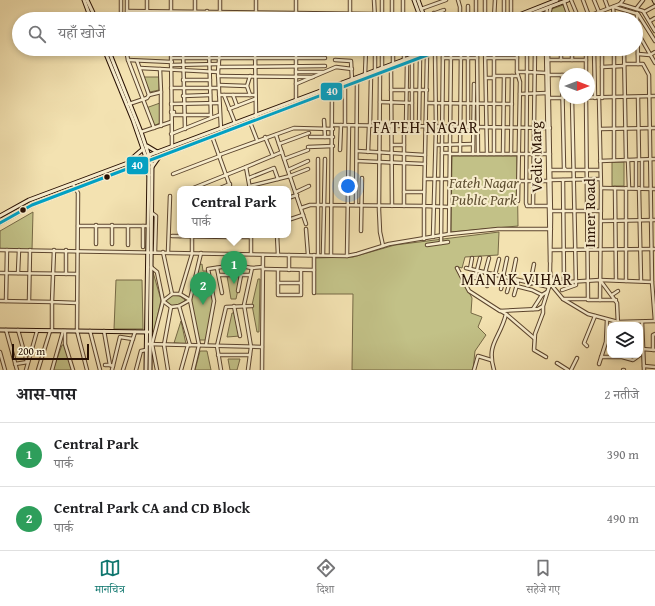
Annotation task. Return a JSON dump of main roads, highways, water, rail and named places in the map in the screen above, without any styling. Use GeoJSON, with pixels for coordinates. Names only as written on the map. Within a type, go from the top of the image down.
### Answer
{"type":"FeatureCollection","features":[{"type":"Feature","properties":{"kind":"main road"},"geometry":{"type":"LineString","coordinates":[[84,0],[88,12]]}},
{"type":"Feature","properties":{"kind":"main road"},"geometry":{"type":"LineString","coordinates":[[87,0],[93,12]]}},
{"type":"Feature","properties":{"kind":"main road"},"geometry":{"type":"LineString","coordinates":[[414,0],[421,12]]}},
{"type":"Feature","properties":{"kind":"main road"},"geometry":{"type":"LineString","coordinates":[[418,0],[422,12]]}},
{"type":"Feature","properties":{"kind":"main road"},"geometry":{"type":"LineString","coordinates":[[527,12],[556,0]]}},
{"type":"Feature","properties":{"kind":"main road"},"geometry":{"type":"LineString","coordinates":[[536,12],[570,0]]}},
{"type":"Feature","properties":{"kind":"main road"},"geometry":{"type":"LineString","coordinates":[[107,56],[143,149],[148,156]]}},
{"type":"Feature","properties":{"kind":"main road"},"geometry":{"type":"LineString","coordinates":[[110,56],[129,104],[142,132],[152,167],[148,332],[150,344],[150,370]]}},
{"type":"Feature","properties":{"kind":"main road"},"geometry":{"type":"LineString","coordinates":[[0,223],[32,205],[135,166],[172,147],[345,86],[420,56]]}},
{"type":"Feature","properties":{"kind":"main road"},"geometry":{"type":"LineString","coordinates":[[0,216],[29,200],[148,156],[160,154],[212,136],[296,101],[375,71],[425,56]]}},
{"type":"Feature","properties":{"kind":"main road"},"geometry":{"type":"LineString","coordinates":[[146,145],[152,151],[160,154]]}},
{"type":"Feature","properties":{"kind":"main road"},"geometry":{"type":"LineString","coordinates":[[127,164],[143,149]]}},
{"type":"Feature","properties":{"kind":"main road"},"geometry":{"type":"LineString","coordinates":[[152,167],[160,154]]}},
{"type":"Feature","properties":{"kind":"main road"},"geometry":{"type":"LineString","coordinates":[[148,332],[152,267],[148,226],[149,160]]}},
{"type":"Feature","properties":{"kind":"main road"},"geometry":{"type":"LineString","coordinates":[[135,166],[141,167],[149,175]]}},
{"type":"Feature","properties":{"kind":"main road"},"geometry":{"type":"LineString","coordinates":[[113,169],[116,173]]}},
{"type":"Feature","properties":{"kind":"main road"},"geometry":{"type":"LineString","coordinates":[[0,330],[148,332]]}},
{"type":"Feature","properties":{"kind":"main road"},"geometry":{"type":"LineString","coordinates":[[146,370],[146,350],[150,344]]}},
{"type":"Feature","properties":{"kind":"place","name":"Central Park"},"geometry":{"type":"Point","coordinates":[234,284]}},
{"type":"Feature","properties":{"kind":"place","name":"Central Park CA and CD Block"},"geometry":{"type":"Point","coordinates":[203,305]}},
{"type":"Feature","properties":{"kind":"district","name":"FATEH NAGAR"},"geometry":{"type":"Point","coordinates":[426,127]}},
{"type":"Feature","properties":{"kind":"district","name":"MANAK VIHAR"},"geometry":{"type":"Point","coordinates":[517,279]}},
{"type":"Feature","properties":{"kind":"park label","name":"Fateh Nagar Public Park"},"geometry":{"type":"Point","coordinates":[484,190]}}]}
